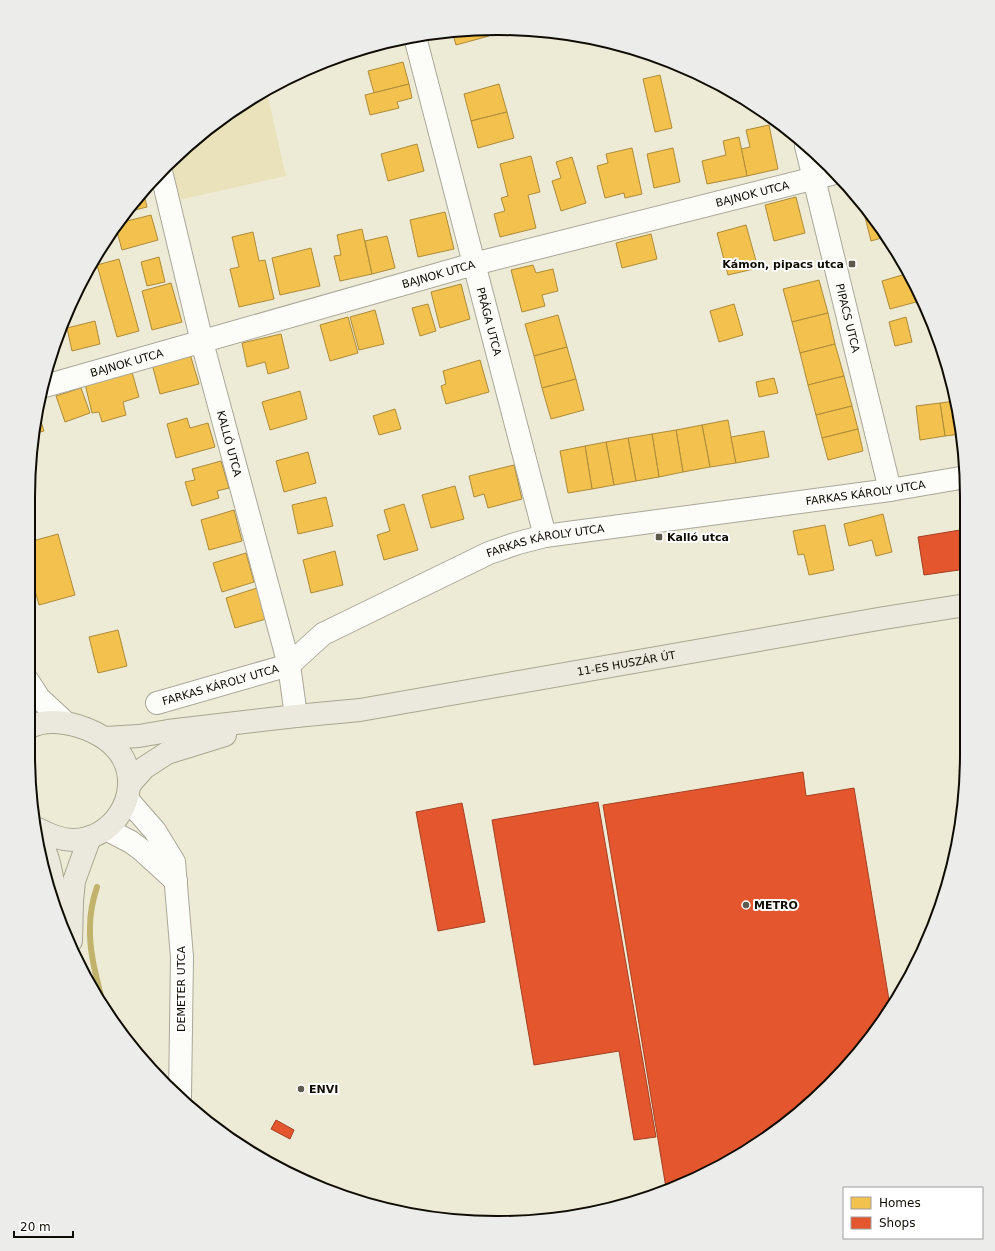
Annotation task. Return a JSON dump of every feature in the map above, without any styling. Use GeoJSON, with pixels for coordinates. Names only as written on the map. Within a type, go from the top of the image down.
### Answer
{"type":"FeatureCollection","features":[{"type":"Feature","properties":{"kind":"main road","name":"11-ES HUSZÁR ÚT"},"geometry":{"type":"LineString","coordinates":[[291,717],[360,710],[960,606]]}},
{"type":"Feature","properties":{"kind":"main road"},"geometry":{"type":"LineString","coordinates":[[105,738],[139,736],[168,731],[291,717]]}},
{"type":"Feature","properties":{"kind":"main road"},"geometry":{"type":"LineString","coordinates":[[42,831],[54,837],[73,840],[98,833],[119,817],[128,791],[144,768],[161,756],[172,751],[291,717]]}},
{"type":"Feature","properties":{"kind":"main road"},"geometry":{"type":"LineString","coordinates":[[35,726],[49,721],[66,723],[93,732],[105,738],[116,748],[123,760],[128,774],[128,791]]}},
{"type":"Feature","properties":{"kind":"main road"},"geometry":{"type":"LineString","coordinates":[[71,933],[74,881],[98,833]]}},
{"type":"Feature","properties":{"kind":"street","name":"PRÁGA UTCA"},"geometry":{"type":"LineString","coordinates":[[416,42],[545,536]]}},
{"type":"Feature","properties":{"kind":"street","name":"PIPACS UTCA"},"geometry":{"type":"LineString","coordinates":[[808,155],[890,490]]}},
{"type":"Feature","properties":{"kind":"street","name":"BAJNOK UTCA"},"geometry":{"type":"LineString","coordinates":[[49,385],[474,264],[829,175]]}},
{"type":"Feature","properties":{"kind":"street","name":"KALLÓ UTCA"},"geometry":{"type":"LineString","coordinates":[[163,178],[202,342],[289,665],[291,717]]}},
{"type":"Feature","properties":{"kind":"street","name":"FARKAS KÁROLY UTCA"},"geometry":{"type":"LineString","coordinates":[[157,703],[289,665],[323,634],[489,553],[518,543],[545,536],[890,490],[959,478]]}},
{"type":"Feature","properties":{"kind":"street"},"geometry":{"type":"LineString","coordinates":[[35,692],[39,698],[66,723]]}},
{"type":"Feature","properties":{"kind":"street","name":"DEMETER UTCA"},"geometry":{"type":"LineString","coordinates":[[128,791],[174,862],[182,957],[180,1090]]}},
{"type":"Feature","properties":{"kind":"street"},"geometry":{"type":"LineString","coordinates":[[98,833],[131,842],[176,881]]}},
{"type":"Feature","properties":{"kind":"shaded area"},"geometry":{"type":"Polygon","coordinates":[[[268,96],[286,176],[179,200],[172,168],[216,131],[268,96]]]}},
{"type":"Feature","properties":{"kind":"building: Homes"},"geometry":{"type":"Polygon","coordinates":[[[489,36],[456,45],[454,37],[489,36]]]}},
{"type":"Feature","properties":{"kind":"building: Homes"},"geometry":{"type":"Polygon","coordinates":[[[403,62],[409,84],[374,93],[368,71],[403,62]]]}},
{"type":"Feature","properties":{"kind":"building: Homes"},"geometry":{"type":"Polygon","coordinates":[[[660,75],[672,128],[655,132],[643,79],[660,75]]]}},
{"type":"Feature","properties":{"kind":"building: Homes"},"geometry":{"type":"Polygon","coordinates":[[[409,84],[412,98],[397,102],[399,108],[370,115],[365,95],[409,84]]]}},
{"type":"Feature","properties":{"kind":"building: Homes"},"geometry":{"type":"Polygon","coordinates":[[[499,84],[507,112],[471,121],[464,94],[499,84]]]}},
{"type":"Feature","properties":{"kind":"building: Homes"},"geometry":{"type":"Polygon","coordinates":[[[507,112],[514,138],[478,148],[471,121],[507,112]]]}},
{"type":"Feature","properties":{"kind":"building: Homes"},"geometry":{"type":"Polygon","coordinates":[[[769,125],[778,169],[747,176],[741,149],[750,147],[746,130],[769,125]]]}},
{"type":"Feature","properties":{"kind":"building: Homes"},"geometry":{"type":"Polygon","coordinates":[[[739,137],[747,176],[707,184],[702,161],[726,155],[723,141],[739,137]]]}},
{"type":"Feature","properties":{"kind":"building: Homes"},"geometry":{"type":"Polygon","coordinates":[[[417,144],[424,171],[388,181],[381,154],[417,144]]]}},
{"type":"Feature","properties":{"kind":"building: Homes"},"geometry":{"type":"Polygon","coordinates":[[[632,148],[642,194],[625,198],[624,193],[605,198],[597,166],[608,163],[606,154],[632,148]]]}},
{"type":"Feature","properties":{"kind":"building: Homes"},"geometry":{"type":"Polygon","coordinates":[[[673,148],[680,182],[654,188],[647,154],[673,148]]]}},
{"type":"Feature","properties":{"kind":"building: Homes"},"geometry":{"type":"Polygon","coordinates":[[[531,156],[540,192],[528,195],[536,228],[500,237],[494,214],[505,211],[501,198],[508,196],[500,164],[531,156]]]}},
{"type":"Feature","properties":{"kind":"building: Homes"},"geometry":{"type":"Polygon","coordinates":[[[572,157],[586,203],[561,211],[552,181],[561,178],[556,162],[572,157]]]}},
{"type":"Feature","properties":{"kind":"building: Homes"},"geometry":{"type":"Polygon","coordinates":[[[796,197],[805,233],[774,241],[765,205],[796,197]]]}},
{"type":"Feature","properties":{"kind":"building: Homes"},"geometry":{"type":"Polygon","coordinates":[[[145,199],[147,207],[136,210],[145,199]]]}},
{"type":"Feature","properties":{"kind":"building: Homes"},"geometry":{"type":"Polygon","coordinates":[[[445,212],[454,249],[418,257],[410,220],[445,212]]]}},
{"type":"Feature","properties":{"kind":"building: Homes"},"geometry":{"type":"Polygon","coordinates":[[[151,215],[158,240],[122,250],[118,234],[127,221],[151,215]]]}},
{"type":"Feature","properties":{"kind":"building: Homes"},"geometry":{"type":"Polygon","coordinates":[[[865,218],[880,238],[871,241],[865,218]]]}},
{"type":"Feature","properties":{"kind":"building: Homes"},"geometry":{"type":"Polygon","coordinates":[[[746,225],[758,268],[728,275],[717,233],[746,225]]]}},
{"type":"Feature","properties":{"kind":"building: Homes"},"geometry":{"type":"Polygon","coordinates":[[[362,229],[372,274],[340,281],[334,256],[341,255],[337,235],[362,229]]]}},
{"type":"Feature","properties":{"kind":"building: Homes"},"geometry":{"type":"Polygon","coordinates":[[[253,232],[259,261],[265,260],[274,299],[239,307],[230,269],[239,267],[232,237],[253,232]]]}},
{"type":"Feature","properties":{"kind":"building: Homes"},"geometry":{"type":"Polygon","coordinates":[[[651,234],[657,259],[622,268],[616,243],[651,234]]]}},
{"type":"Feature","properties":{"kind":"building: Homes"},"geometry":{"type":"Polygon","coordinates":[[[387,236],[395,268],[372,274],[365,241],[387,236]]]}},
{"type":"Feature","properties":{"kind":"building: Homes"},"geometry":{"type":"Polygon","coordinates":[[[311,248],[320,286],[280,295],[272,258],[311,248]]]}},
{"type":"Feature","properties":{"kind":"building: Homes"},"geometry":{"type":"Polygon","coordinates":[[[159,257],[165,282],[147,286],[141,262],[159,257]]]}},
{"type":"Feature","properties":{"kind":"building: Homes"},"geometry":{"type":"Polygon","coordinates":[[[119,259],[139,331],[117,337],[98,265],[119,259]]]}},
{"type":"Feature","properties":{"kind":"building: Homes"},"geometry":{"type":"Polygon","coordinates":[[[533,265],[536,273],[553,269],[558,291],[542,295],[545,306],[522,312],[511,270],[533,265]]]}},
{"type":"Feature","properties":{"kind":"building: Homes"},"geometry":{"type":"Polygon","coordinates":[[[903,275],[916,302],[890,309],[882,281],[903,275]]]}},
{"type":"Feature","properties":{"kind":"building: Homes"},"geometry":{"type":"Polygon","coordinates":[[[819,280],[828,313],[792,322],[783,289],[819,280]]]}},
{"type":"Feature","properties":{"kind":"building: Homes"},"geometry":{"type":"Polygon","coordinates":[[[171,283],[182,322],[152,330],[142,291],[171,283]]]}},
{"type":"Feature","properties":{"kind":"building: Homes"},"geometry":{"type":"Polygon","coordinates":[[[461,284],[470,319],[440,328],[431,292],[461,284]]]}},
{"type":"Feature","properties":{"kind":"building: Homes"},"geometry":{"type":"Polygon","coordinates":[[[428,304],[436,331],[420,336],[412,308],[428,304]]]}},
{"type":"Feature","properties":{"kind":"building: Homes"},"geometry":{"type":"Polygon","coordinates":[[[734,304],[743,335],[719,342],[710,311],[734,304]]]}},
{"type":"Feature","properties":{"kind":"building: Homes"},"geometry":{"type":"Polygon","coordinates":[[[375,310],[384,344],[359,350],[350,317],[375,310]]]}},
{"type":"Feature","properties":{"kind":"building: Homes"},"geometry":{"type":"Polygon","coordinates":[[[828,313],[835,344],[800,353],[792,322],[828,313]]]}},
{"type":"Feature","properties":{"kind":"building: Homes"},"geometry":{"type":"Polygon","coordinates":[[[558,315],[567,347],[534,356],[525,324],[558,315]]]}},
{"type":"Feature","properties":{"kind":"building: Homes"},"geometry":{"type":"Polygon","coordinates":[[[348,317],[358,353],[330,361],[320,325],[348,317]]]}},
{"type":"Feature","properties":{"kind":"building: Homes"},"geometry":{"type":"Polygon","coordinates":[[[906,317],[912,342],[895,346],[889,322],[906,317]]]}},
{"type":"Feature","properties":{"kind":"building: Homes"},"geometry":{"type":"Polygon","coordinates":[[[95,321],[100,344],[72,351],[68,328],[95,321]]]}},
{"type":"Feature","properties":{"kind":"building: Homes"},"geometry":{"type":"Polygon","coordinates":[[[281,334],[289,368],[268,374],[265,362],[247,367],[242,343],[281,334]]]}},
{"type":"Feature","properties":{"kind":"building: Homes"},"geometry":{"type":"Polygon","coordinates":[[[835,344],[844,376],[808,385],[800,353],[835,344]]]}},
{"type":"Feature","properties":{"kind":"building: Homes"},"geometry":{"type":"Polygon","coordinates":[[[567,347],[576,379],[542,388],[534,356],[567,347]]]}},
{"type":"Feature","properties":{"kind":"building: Homes"},"geometry":{"type":"Polygon","coordinates":[[[190,354],[199,384],[160,394],[152,364],[190,354]]]}},
{"type":"Feature","properties":{"kind":"building: Homes"},"geometry":{"type":"Polygon","coordinates":[[[480,360],[489,392],[446,404],[441,386],[446,384],[443,371],[480,360]]]}},
{"type":"Feature","properties":{"kind":"building: Homes"},"geometry":{"type":"Polygon","coordinates":[[[132,372],[139,397],[123,402],[126,415],[102,422],[99,412],[92,413],[85,384],[132,372]]]}},
{"type":"Feature","properties":{"kind":"building: Homes"},"geometry":{"type":"Polygon","coordinates":[[[844,376],[852,406],[816,415],[808,385],[844,376]]]}},
{"type":"Feature","properties":{"kind":"building: Homes"},"geometry":{"type":"Polygon","coordinates":[[[774,378],[778,393],[759,397],[756,382],[774,378]]]}},
{"type":"Feature","properties":{"kind":"building: Homes"},"geometry":{"type":"Polygon","coordinates":[[[576,379],[584,410],[551,419],[542,388],[576,379]]]}},
{"type":"Feature","properties":{"kind":"building: Homes"},"geometry":{"type":"Polygon","coordinates":[[[81,388],[90,413],[65,422],[56,396],[81,388]]]}},
{"type":"Feature","properties":{"kind":"building: Homes"},"geometry":{"type":"Polygon","coordinates":[[[300,391],[307,419],[270,430],[262,402],[300,391]]]}},
{"type":"Feature","properties":{"kind":"building: Homes"},"geometry":{"type":"Polygon","coordinates":[[[950,402],[956,435],[945,436],[940,403],[950,402]]]}},
{"type":"Feature","properties":{"kind":"building: Homes"},"geometry":{"type":"Polygon","coordinates":[[[940,403],[945,436],[920,440],[916,406],[940,403]]]}},
{"type":"Feature","properties":{"kind":"building: Homes"},"geometry":{"type":"Polygon","coordinates":[[[852,406],[858,429],[822,438],[816,415],[852,406]]]}},
{"type":"Feature","properties":{"kind":"building: Homes"},"geometry":{"type":"Polygon","coordinates":[[[395,409],[401,429],[379,435],[373,416],[395,409]]]}},
{"type":"Feature","properties":{"kind":"building: Homes"},"geometry":{"type":"Polygon","coordinates":[[[187,418],[190,428],[208,423],[215,447],[176,458],[167,424],[187,418]]]}},
{"type":"Feature","properties":{"kind":"building: Homes"},"geometry":{"type":"Polygon","coordinates":[[[728,420],[736,463],[710,467],[702,425],[728,420]]]}},
{"type":"Feature","properties":{"kind":"building: Homes"},"geometry":{"type":"Polygon","coordinates":[[[41,423],[44,431],[40,432],[41,423]]]}},
{"type":"Feature","properties":{"kind":"building: Homes"},"geometry":{"type":"Polygon","coordinates":[[[702,425],[710,467],[683,472],[676,430],[702,425]]]}},
{"type":"Feature","properties":{"kind":"building: Homes"},"geometry":{"type":"Polygon","coordinates":[[[858,429],[863,451],[828,460],[822,438],[858,429]]]}},
{"type":"Feature","properties":{"kind":"building: Homes"},"geometry":{"type":"Polygon","coordinates":[[[676,430],[683,472],[659,477],[652,434],[676,430]]]}},
{"type":"Feature","properties":{"kind":"building: Homes"},"geometry":{"type":"Polygon","coordinates":[[[764,431],[769,457],[736,463],[731,437],[764,431]]]}},
{"type":"Feature","properties":{"kind":"building: Homes"},"geometry":{"type":"Polygon","coordinates":[[[652,434],[659,477],[636,481],[628,438],[652,434]]]}},
{"type":"Feature","properties":{"kind":"building: Homes"},"geometry":{"type":"Polygon","coordinates":[[[628,438],[636,481],[614,485],[606,442],[628,438]]]}},
{"type":"Feature","properties":{"kind":"building: Homes"},"geometry":{"type":"Polygon","coordinates":[[[606,442],[614,485],[592,489],[585,446],[606,442]]]}},
{"type":"Feature","properties":{"kind":"building: Homes"},"geometry":{"type":"Polygon","coordinates":[[[585,446],[592,489],[568,493],[560,451],[585,446]]]}},
{"type":"Feature","properties":{"kind":"building: Homes"},"geometry":{"type":"Polygon","coordinates":[[[308,452],[316,483],[284,492],[276,461],[308,452]]]}},
{"type":"Feature","properties":{"kind":"building: Homes"},"geometry":{"type":"Polygon","coordinates":[[[221,461],[229,488],[217,491],[219,498],[192,506],[185,482],[195,480],[192,469],[221,461]]]}},
{"type":"Feature","properties":{"kind":"building: Homes"},"geometry":{"type":"Polygon","coordinates":[[[514,465],[522,499],[488,508],[484,494],[474,497],[469,476],[514,465]]]}},
{"type":"Feature","properties":{"kind":"building: Homes"},"geometry":{"type":"Polygon","coordinates":[[[455,486],[464,519],[431,528],[422,495],[455,486]]]}},
{"type":"Feature","properties":{"kind":"building: Homes"},"geometry":{"type":"Polygon","coordinates":[[[326,497],[333,526],[298,534],[292,505],[326,497]]]}},
{"type":"Feature","properties":{"kind":"building: Homes"},"geometry":{"type":"Polygon","coordinates":[[[404,504],[418,550],[384,560],[377,535],[390,531],[384,510],[404,504]]]}},
{"type":"Feature","properties":{"kind":"building: Homes"},"geometry":{"type":"Polygon","coordinates":[[[234,510],[242,541],[209,550],[201,520],[234,510]]]}},
{"type":"Feature","properties":{"kind":"building: Homes"},"geometry":{"type":"Polygon","coordinates":[[[883,514],[892,552],[876,556],[872,540],[849,546],[844,524],[883,514]]]}},
{"type":"Feature","properties":{"kind":"building: Homes"},"geometry":{"type":"Polygon","coordinates":[[[825,525],[834,570],[809,575],[804,554],[798,555],[793,531],[825,525]]]}},
{"type":"Feature","properties":{"kind":"building: Homes"},"geometry":{"type":"Polygon","coordinates":[[[58,534],[75,595],[39,605],[35,591],[35,540],[58,534]]]}},
{"type":"Feature","properties":{"kind":"building: Homes"},"geometry":{"type":"Polygon","coordinates":[[[335,551],[343,585],[311,593],[303,560],[335,551]]]}},
{"type":"Feature","properties":{"kind":"building: Homes"},"geometry":{"type":"Polygon","coordinates":[[[246,553],[254,582],[222,592],[213,563],[246,553]]]}},
{"type":"Feature","properties":{"kind":"building: Homes"},"geometry":{"type":"Polygon","coordinates":[[[257,588],[266,619],[235,628],[226,598],[257,588]]]}},
{"type":"Feature","properties":{"kind":"building: Homes"},"geometry":{"type":"Polygon","coordinates":[[[118,630],[127,666],[98,673],[89,637],[118,630]]]}},
{"type":"Feature","properties":{"kind":"building: Shops"},"geometry":{"type":"Polygon","coordinates":[[[960,530],[960,570],[924,575],[918,537],[960,530]]]}},
{"type":"Feature","properties":{"kind":"building: Shops","name":"METRO"},"geometry":{"type":"Polygon","coordinates":[[[803,772],[806,796],[854,788],[889,999],[864,1035],[845,1058],[825,1081],[802,1101],[779,1120],[729,1154],[665,1184],[603,805],[803,772]]]}},
{"type":"Feature","properties":{"kind":"building: Shops"},"geometry":{"type":"Polygon","coordinates":[[[598,802],[656,1137],[634,1140],[619,1051],[534,1065],[492,820],[598,802]]]}},
{"type":"Feature","properties":{"kind":"building: Shops"},"geometry":{"type":"Polygon","coordinates":[[[462,803],[485,922],[438,931],[416,812],[462,803]]]}},
{"type":"Feature","properties":{"kind":"building: Shops"},"geometry":{"type":"Polygon","coordinates":[[[276,1120],[294,1130],[290,1139],[271,1129],[276,1120]]]}},
{"type":"Feature","properties":{"kind":"waterway"},"geometry":{"type":"LineString","coordinates":[[97,887],[91,911],[90,937],[94,966],[99,989]]}},
{"type":"Feature","properties":{"kind":"place","name":"Kámon, pipacs utca"},"geometry":{"type":"Point","coordinates":[852,264]}},
{"type":"Feature","properties":{"kind":"place","name":"Kalló utca"},"geometry":{"type":"Point","coordinates":[659,537]}},
{"type":"Feature","properties":{"kind":"place","name":"METRO"},"geometry":{"type":"Point","coordinates":[746,905]}},
{"type":"Feature","properties":{"kind":"place","name":"ENVI"},"geometry":{"type":"Point","coordinates":[301,1089]}}]}
